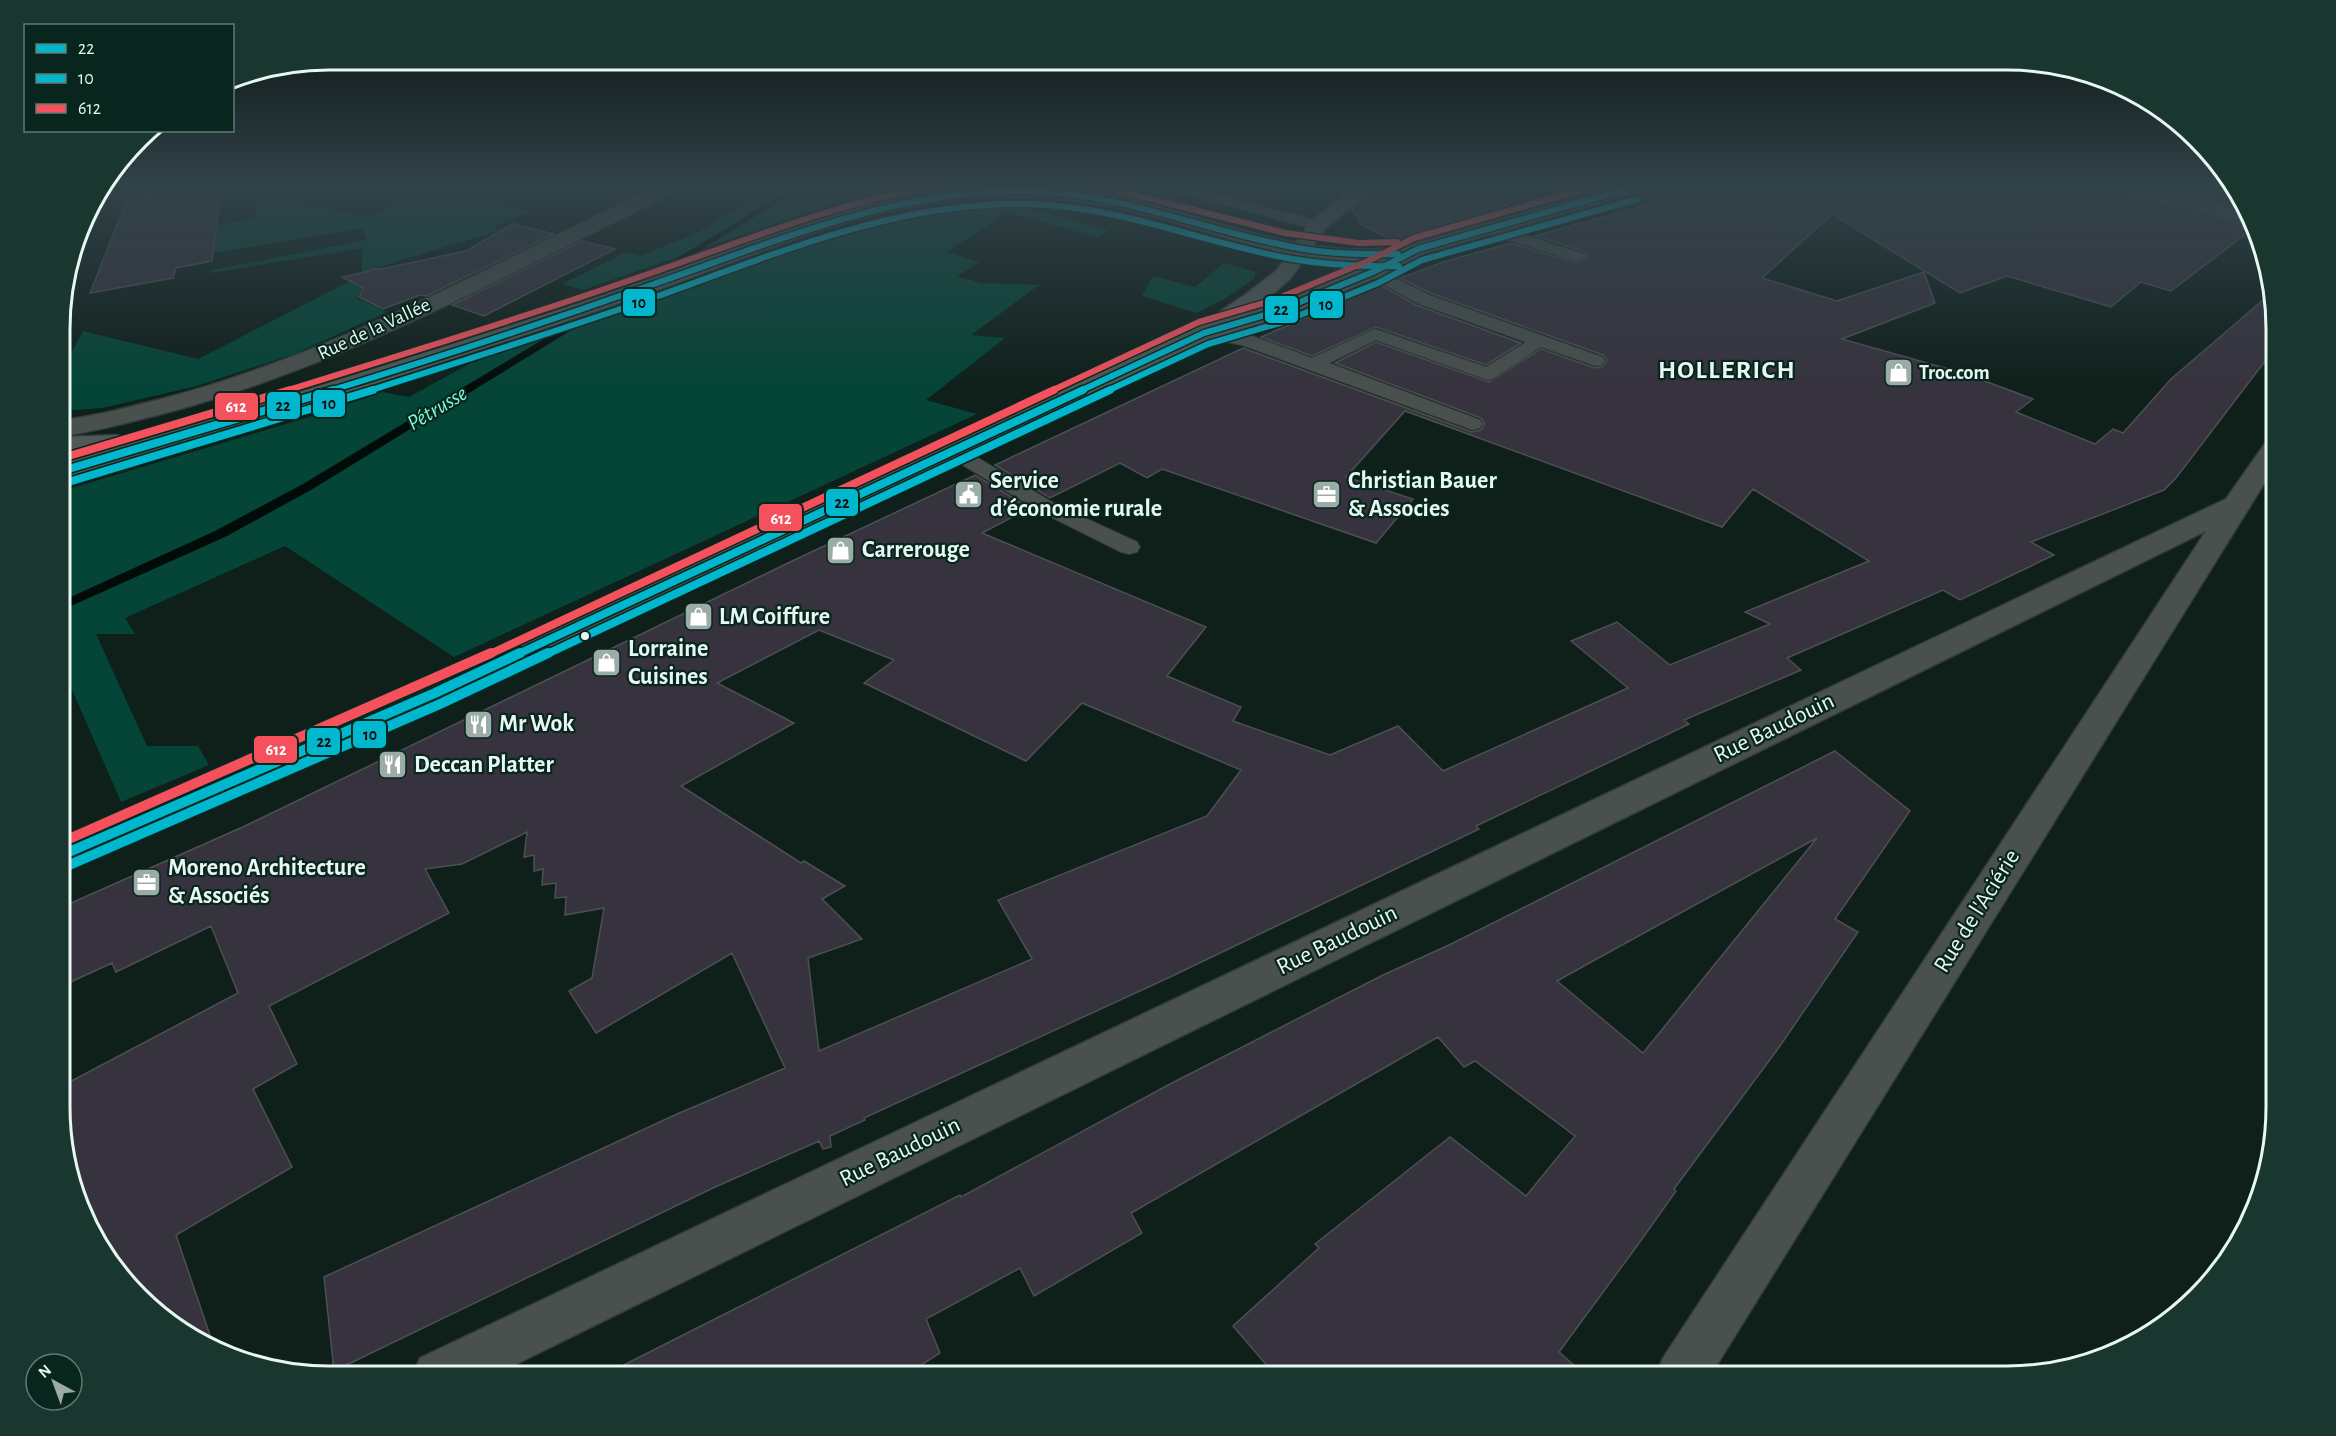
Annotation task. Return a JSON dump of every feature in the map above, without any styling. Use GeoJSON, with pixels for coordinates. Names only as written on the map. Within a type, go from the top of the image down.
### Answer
{"type":"FeatureCollection","features":[{"type":"Feature","properties":{"kind":"main road"},"geometry":{"type":"LineString","coordinates":[[70,469],[169,441],[426,361],[638,290],[736,254]]}},
{"type":"Feature","properties":{"kind":"main road"},"geometry":{"type":"LineString","coordinates":[[1238,254],[1290,268],[1331,274],[1373,272]]}},
{"type":"Feature","properties":{"kind":"main road"},"geometry":{"type":"LineString","coordinates":[[1204,333],[1254,299],[1290,268],[1300,254]]}},
{"type":"Feature","properties":{"kind":"main road"},"geometry":{"type":"LineString","coordinates":[[1326,254],[1362,257],[1396,254]]}},
{"type":"Feature","properties":{"kind":"main road"},"geometry":{"type":"LineString","coordinates":[[70,852],[435,693],[1204,333],[1278,311],[1373,272],[1408,254]]}},
{"type":"Feature","properties":{"kind":"main road"},"geometry":{"type":"LineString","coordinates":[[70,445],[169,441]]}},
{"type":"Feature","properties":{"kind":"street","name":"Rue de la Vallée"},"geometry":{"type":"LineString","coordinates":[[70,427],[176,404],[298,363],[388,324],[532,254]]}},
{"type":"Feature","properties":{"kind":"street","name":"Rue de l'Aciérie"},"geometry":{"type":"LineString","coordinates":[[1687,1366],[2236,505],[2266,462]]}},
{"type":"Feature","properties":{"kind":"street","name":"Rue Baudouin"},"geometry":{"type":"LineString","coordinates":[[459,1366],[2236,505]]}},
{"type":"Feature","properties":{"kind":"lane"},"geometry":{"type":"LineString","coordinates":[[1569,254],[1578,257]]}},
{"type":"Feature","properties":{"kind":"lane"},"geometry":{"type":"LineString","coordinates":[[1373,272],[1423,299],[1596,361]]}},
{"type":"Feature","properties":{"kind":"lane"},"geometry":{"type":"LineString","coordinates":[[1204,333],[1246,340],[1473,424]]}},
{"type":"Feature","properties":{"kind":"lane"},"geometry":{"type":"LineString","coordinates":[[1314,364],[1375,334],[1488,374],[1541,340]]}},
{"type":"Feature","properties":{"kind":"lane"},"geometry":{"type":"LineString","coordinates":[[951,450],[1050,509],[1129,547]]}},
{"type":"Feature","properties":{"kind":"green space"},"geometry":{"type":"Polygon","coordinates":[[[107,254],[208,254],[100,272],[107,254]]]}},
{"type":"Feature","properties":{"kind":"green space"},"geometry":{"type":"Polygon","coordinates":[[[294,254],[325,254],[210,273],[211,270],[294,254]]]}},
{"type":"Feature","properties":{"kind":"green space"},"geometry":{"type":"Polygon","coordinates":[[[362,254],[422,254],[370,270],[357,298],[387,312],[294,354],[197,386],[102,408],[70,410],[70,355],[83,331],[198,359],[362,275],[362,254]]]}},
{"type":"Feature","properties":{"kind":"green space"},"geometry":{"type":"Polygon","coordinates":[[[622,254],[640,256],[686,254],[583,290],[562,284],[622,254]]]}},
{"type":"Feature","properties":{"kind":"green space"},"geometry":{"type":"Polygon","coordinates":[[[779,254],[953,254],[979,262],[957,277],[983,283],[1039,285],[971,335],[1005,338],[926,400],[977,414],[454,657],[285,546],[125,618],[135,634],[96,634],[147,746],[198,746],[209,765],[121,802],[73,692],[70,693],[70,489],[323,413],[382,392],[409,397],[469,364],[779,254]]]}},
{"type":"Feature","properties":{"kind":"green space"},"geometry":{"type":"Polygon","coordinates":[[[1224,263],[1255,272],[1255,278],[1226,298],[1196,313],[1142,296],[1153,276],[1195,287],[1224,263]]]}},
{"type":"Feature","properties":{"kind":"building"},"geometry":{"type":"Polygon","coordinates":[[[106,254],[213,254],[212,261],[176,268],[173,278],[90,293],[106,254]]]}},
{"type":"Feature","properties":{"kind":"building"},"geometry":{"type":"Polygon","coordinates":[[[452,254],[513,254],[426,296],[420,295],[383,309],[359,297],[363,288],[342,277],[371,269],[381,269],[452,254]]]}},
{"type":"Feature","properties":{"kind":"building"},"geometry":{"type":"Polygon","coordinates":[[[556,254],[605,254],[484,316],[452,305],[556,254]]]}},
{"type":"Feature","properties":{"kind":"building"},"geometry":{"type":"Polygon","coordinates":[[[1472,254],[1547,254],[1579,264],[1588,257],[1586,254],[1788,254],[1762,278],[1837,301],[1924,272],[1935,303],[1842,339],[1966,374],[2033,399],[2016,412],[2095,444],[2113,429],[2123,433],[2171,379],[2263,300],[2266,360],[2176,478],[2164,490],[2031,542],[2054,555],[1960,600],[1943,590],[1787,658],[1801,670],[1684,720],[1689,724],[1476,826],[1479,829],[1168,978],[864,1118],[865,1120],[830,1136],[831,1147],[823,1149],[819,1141],[713,1188],[344,1366],[333,1366],[324,1277],[677,1114],[785,1068],[732,953],[596,1033],[569,991],[592,978],[604,908],[565,915],[566,897],[555,898],[556,883],[542,885],[543,869],[534,871],[534,855],[524,857],[527,832],[462,864],[425,869],[449,913],[269,1006],[297,1064],[253,1089],[292,1167],[176,1235],[210,1337],[172,1312],[146,1290],[114,1250],[90,1206],[79,1174],[71,1123],[70,1082],[238,993],[211,926],[116,972],[112,963],[70,982],[70,903],[245,826],[975,475],[1030,508],[982,533],[1206,627],[1167,676],[1241,707],[1233,721],[1330,755],[1398,726],[1443,771],[1628,688],[1571,641],[1617,622],[1670,665],[1770,624],[1745,612],[1869,561],[1753,489],[1722,527],[1405,411],[1346,477],[1413,499],[1376,543],[1162,469],[1147,478],[1120,463],[1050,498],[995,465],[1243,348],[1472,432],[1481,430],[1485,424],[1481,418],[1335,363],[1376,342],[1489,382],[1541,349],[1595,368],[1604,366],[1607,360],[1603,355],[1430,293],[1400,278],[1472,254]],[[819,630],[717,683],[794,723],[681,786],[801,863],[804,861],[845,886],[822,899],[862,939],[808,958],[819,1051],[1032,959],[998,900],[1207,816],[1241,770],[1082,703],[1026,761],[864,683],[894,660],[819,630]]]}},
{"type":"Feature","properties":{"kind":"building"},"geometry":{"type":"Polygon","coordinates":[[[1897,254],[2220,254],[2171,291],[2141,282],[2111,307],[2007,276],[1960,293],[1897,254]]]}},
{"type":"Feature","properties":{"kind":"building"},"geometry":{"type":"Polygon","coordinates":[[[1381,285],[1416,305],[1521,343],[1486,365],[1376,327],[1312,356],[1261,337],[1381,285]]]}},
{"type":"Feature","properties":{"kind":"building"},"geometry":{"type":"Polygon","coordinates":[[[1835,751],[1910,811],[1835,919],[1858,932],[1780,1046],[1674,1189],[1676,1191],[1559,1352],[1575,1366],[1267,1366],[1233,1326],[1319,1248],[1315,1244],[1450,1137],[1526,1196],[1575,1136],[1475,1061],[1464,1067],[1438,1037],[1131,1213],[1142,1233],[1034,1296],[1020,1268],[926,1319],[940,1353],[920,1366],[622,1366],[960,1195],[961,1197],[1170,1084],[1383,975],[1449,945],[1835,751]],[[1817,838],[1557,981],[1643,1053],[1817,838]]]}},
{"type":"Feature","properties":{"kind":"waterway","name":"Pétrusse"},"geometry":{"type":"LineString","coordinates":[[630,290],[689,254]]}},
{"type":"Feature","properties":{"kind":"waterway","name":"Pétrusse"},"geometry":{"type":"LineString","coordinates":[[70,602],[220,534],[307,487],[610,302]]}},
{"type":"Feature","properties":{"kind":"transit line","name":"612"},"geometry":{"type":"LineString","coordinates":[[70,456],[481,329],[704,254]]}},
{"type":"Feature","properties":{"kind":"transit line","name":"22"},"geometry":{"type":"LineString","coordinates":[[70,469],[417,364],[627,294],[736,254]]}},
{"type":"Feature","properties":{"kind":"transit line","name":"10"},"geometry":{"type":"LineString","coordinates":[[70,481],[489,352],[629,306],[774,254]]}},
{"type":"Feature","properties":{"kind":"transit line","name":"10"},"geometry":{"type":"LineString","coordinates":[[1273,254],[1325,264],[1361,267],[1399,266]]}},
{"type":"Feature","properties":{"kind":"transit line","name":"22"},"geometry":{"type":"LineString","coordinates":[[1344,254],[1398,254]]}},
{"type":"Feature","properties":{"kind":"transit line","name":"612"},"geometry":{"type":"LineString","coordinates":[[70,839],[430,682],[1199,322],[1274,300],[1382,254]]}},
{"type":"Feature","properties":{"kind":"transit line","name":"22"},"geometry":{"type":"LineString","coordinates":[[70,852],[435,693],[1204,333],[1278,311],[1373,272],[1408,254]]}},
{"type":"Feature","properties":{"kind":"transit line","name":"10"},"geometry":{"type":"LineString","coordinates":[[70,865],[440,704],[1208,344],[1283,322],[1378,283],[1422,260],[1443,254]]}},
{"type":"Feature","properties":{"kind":"place","name":"Troc.com"},"geometry":{"type":"Point","coordinates":[1898,373]}},
{"type":"Feature","properties":{"kind":"place","name":"Service d’économie rurale"},"geometry":{"type":"Point","coordinates":[969,495]}},
{"type":"Feature","properties":{"kind":"place","name":"Christian Bauer & Associes"},"geometry":{"type":"Point","coordinates":[1327,495]}},
{"type":"Feature","properties":{"kind":"place","name":"Carrerouge"},"geometry":{"type":"Point","coordinates":[841,550]}},
{"type":"Feature","properties":{"kind":"place","name":"LM Coiffure"},"geometry":{"type":"Point","coordinates":[698,617]}},
{"type":"Feature","properties":{"kind":"place","name":"Lorraine Cuisines"},"geometry":{"type":"Point","coordinates":[607,663]}},
{"type":"Feature","properties":{"kind":"place","name":"Mr Wok"},"geometry":{"type":"Point","coordinates":[478,724]}},
{"type":"Feature","properties":{"kind":"place","name":"Deccan Platter"},"geometry":{"type":"Point","coordinates":[393,765]}},
{"type":"Feature","properties":{"kind":"place","name":"Moreno Architecture & Associés"},"geometry":{"type":"Point","coordinates":[147,882]}},
{"type":"Feature","properties":{"kind":"district","name":"HOLLERICH"},"geometry":{"type":"Point","coordinates":[1727,370]}}]}
